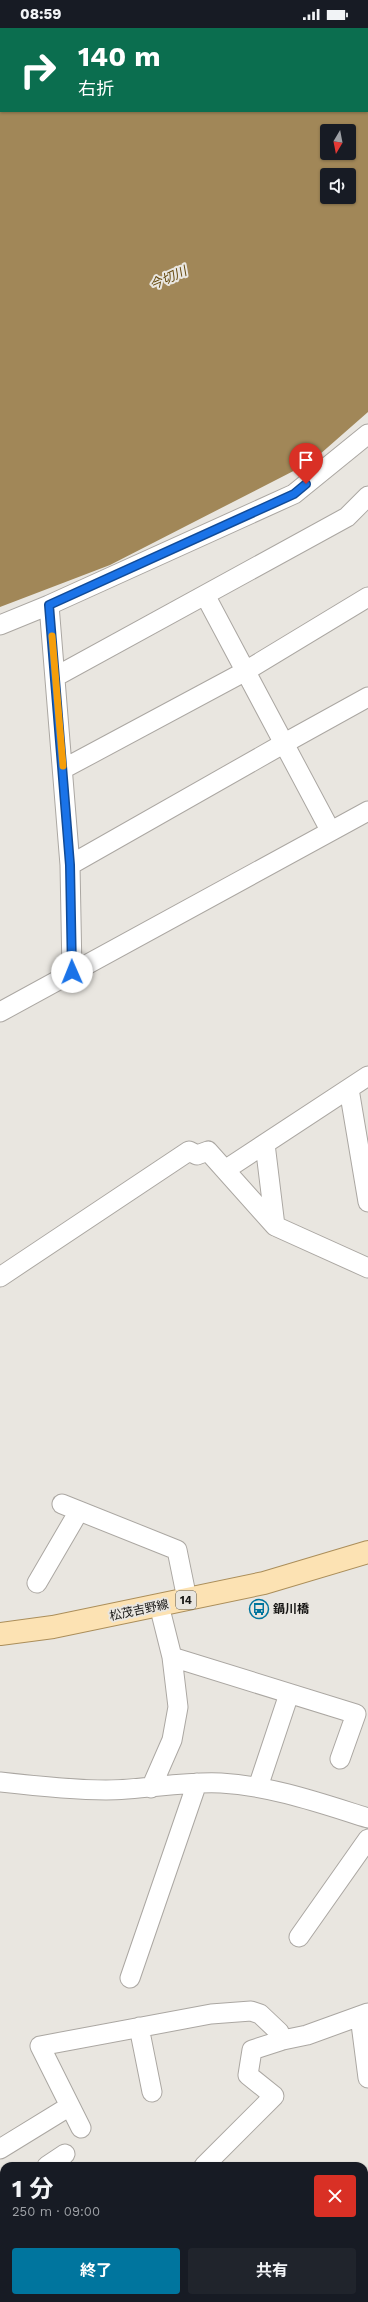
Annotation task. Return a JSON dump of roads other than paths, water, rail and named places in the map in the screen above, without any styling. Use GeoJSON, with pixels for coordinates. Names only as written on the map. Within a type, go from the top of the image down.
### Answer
{"type":"FeatureCollection","features":[{"type":"Feature","properties":{"kind":"main road","name":"松茂吉野線"},"geometry":{"type":"LineString","coordinates":[[0,1634],[53,1627],[264,1583],[368,1552]]}},
{"type":"Feature","properties":{"kind":"street"},"geometry":{"type":"LineString","coordinates":[[0,625],[49,605],[294,494],[368,434]]}},
{"type":"Feature","properties":{"kind":"street"},"geometry":{"type":"LineString","coordinates":[[56,676],[347,517],[368,496]]}},
{"type":"Feature","properties":{"kind":"street"},"geometry":{"type":"LineString","coordinates":[[205,595],[282,744],[330,830]]}},
{"type":"Feature","properties":{"kind":"street"},"geometry":{"type":"LineString","coordinates":[[64,769],[244,672],[368,597]]}},
{"type":"Feature","properties":{"kind":"street"},"geometry":{"type":"LineString","coordinates":[[49,605],[64,769],[70,865],[72,972]]}},
{"type":"Feature","properties":{"kind":"street"},"geometry":{"type":"LineString","coordinates":[[70,865],[282,744],[368,698]]}},
{"type":"Feature","properties":{"kind":"street"},"geometry":{"type":"LineString","coordinates":[[0,1012],[330,830],[368,811]]}},
{"type":"Feature","properties":{"kind":"street"},"geometry":{"type":"LineString","coordinates":[[225,1170],[368,1076]]}},
{"type":"Feature","properties":{"kind":"street"},"geometry":{"type":"LineString","coordinates":[[349,1089],[368,1202]]}},
{"type":"Feature","properties":{"kind":"street"},"geometry":{"type":"LineString","coordinates":[[265,1144],[276,1226]]}},
{"type":"Feature","properties":{"kind":"street"},"geometry":{"type":"LineString","coordinates":[[0,1277],[189,1151],[197,1155],[208,1151],[276,1226],[368,1268]]}},
{"type":"Feature","properties":{"kind":"street"},"geometry":{"type":"LineString","coordinates":[[62,1504],[177,1550],[187,1599]]}},
{"type":"Feature","properties":{"kind":"street"},"geometry":{"type":"LineString","coordinates":[[37,1583],[79,1511]]}},
{"type":"Feature","properties":{"kind":"street"},"geometry":{"type":"LineString","coordinates":[[151,1788],[172,1740],[178,1707],[172,1657],[159,1605]]}},
{"type":"Feature","properties":{"kind":"street"},"geometry":{"type":"LineString","coordinates":[[172,1657],[356,1714],[340,1759]]}},
{"type":"Feature","properties":{"kind":"street"},"geometry":{"type":"LineString","coordinates":[[258,1787],[289,1694]]}},
{"type":"Feature","properties":{"kind":"street"},"geometry":{"type":"LineString","coordinates":[[0,1782],[106,1790],[151,1788],[197,1783],[258,1787],[288,1793],[368,1818]]}},
{"type":"Feature","properties":{"kind":"street"},"geometry":{"type":"LineString","coordinates":[[130,1978],[197,1783]]}},
{"type":"Feature","properties":{"kind":"street"},"geometry":{"type":"LineString","coordinates":[[299,1937],[368,1839]]}},
{"type":"Feature","properties":{"kind":"street"},"geometry":{"type":"LineString","coordinates":[[82,2128],[40,2046],[211,2014],[251,2011],[265,2019],[278,2032],[283,2040]]}},
{"type":"Feature","properties":{"kind":"street"},"geometry":{"type":"LineString","coordinates":[[208,2162],[274,2096],[248,2075],[252,2050],[283,2040],[307,2035],[364,2015],[368,2078]]}},
{"type":"Feature","properties":{"kind":"street"},"geometry":{"type":"LineString","coordinates":[[139,2027],[152,2092]]}},
{"type":"Feature","properties":{"kind":"street"},"geometry":{"type":"LineString","coordinates":[[0,2149],[70,2106]]}},
{"type":"Feature","properties":{"kind":"street"},"geometry":{"type":"LineString","coordinates":[[53,2162],[65,2154]]}},
{"type":"Feature","properties":{"kind":"water","name":"今切川"},"geometry":{"type":"Polygon","coordinates":[[[0,112],[368,112],[368,412],[311,462],[110,565],[0,607],[0,112]]]}},
{"type":"Feature","properties":{"kind":"place","name":"鍋川橋"},"geometry":{"type":"Point","coordinates":[259,1609]}}]}
